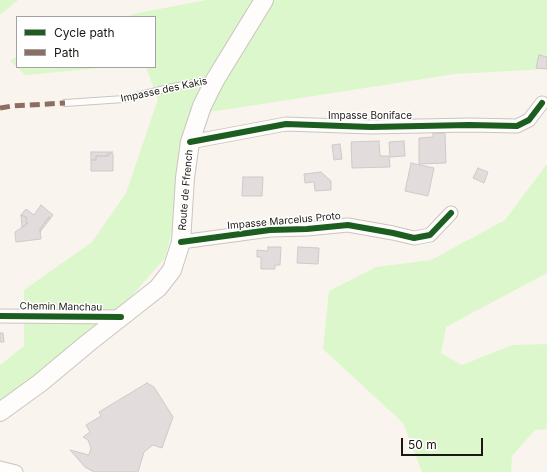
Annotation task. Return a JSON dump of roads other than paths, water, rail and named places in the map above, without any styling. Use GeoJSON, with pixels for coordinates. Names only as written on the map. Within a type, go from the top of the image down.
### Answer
{"type":"FeatureCollection","features":[{"type":"Feature","properties":{"kind":"main road","name":"Route de Ffrench"},"geometry":{"type":"LineString","coordinates":[[0,412],[40,383],[158,288],[172,270],[181,242],[190,142],[202,106],[215,80],[264,0]]}},
{"type":"Feature","properties":{"kind":"street","name":"Impasse Boniface"},"geometry":{"type":"LineString","coordinates":[[190,142],[286,124],[370,127],[469,125],[517,126],[529,120],[542,103]]}},
{"type":"Feature","properties":{"kind":"street","name":"Impasse Marcelus Proto"},"geometry":{"type":"LineString","coordinates":[[181,242],[270,230],[307,229],[348,225],[414,238],[430,235],[451,213]]}},
{"type":"Feature","properties":{"kind":"street","name":"Chemin Manchau"},"geometry":{"type":"LineString","coordinates":[[0,316],[121,317]]}},
{"type":"Feature","properties":{"kind":"street"},"geometry":{"type":"LineString","coordinates":[[0,468],[16,472]]}},
{"type":"Feature","properties":{"kind":"lane","name":"Impasse des Kakis"},"geometry":{"type":"LineString","coordinates":[[65,103],[124,99],[173,87],[215,80]]}}]}
